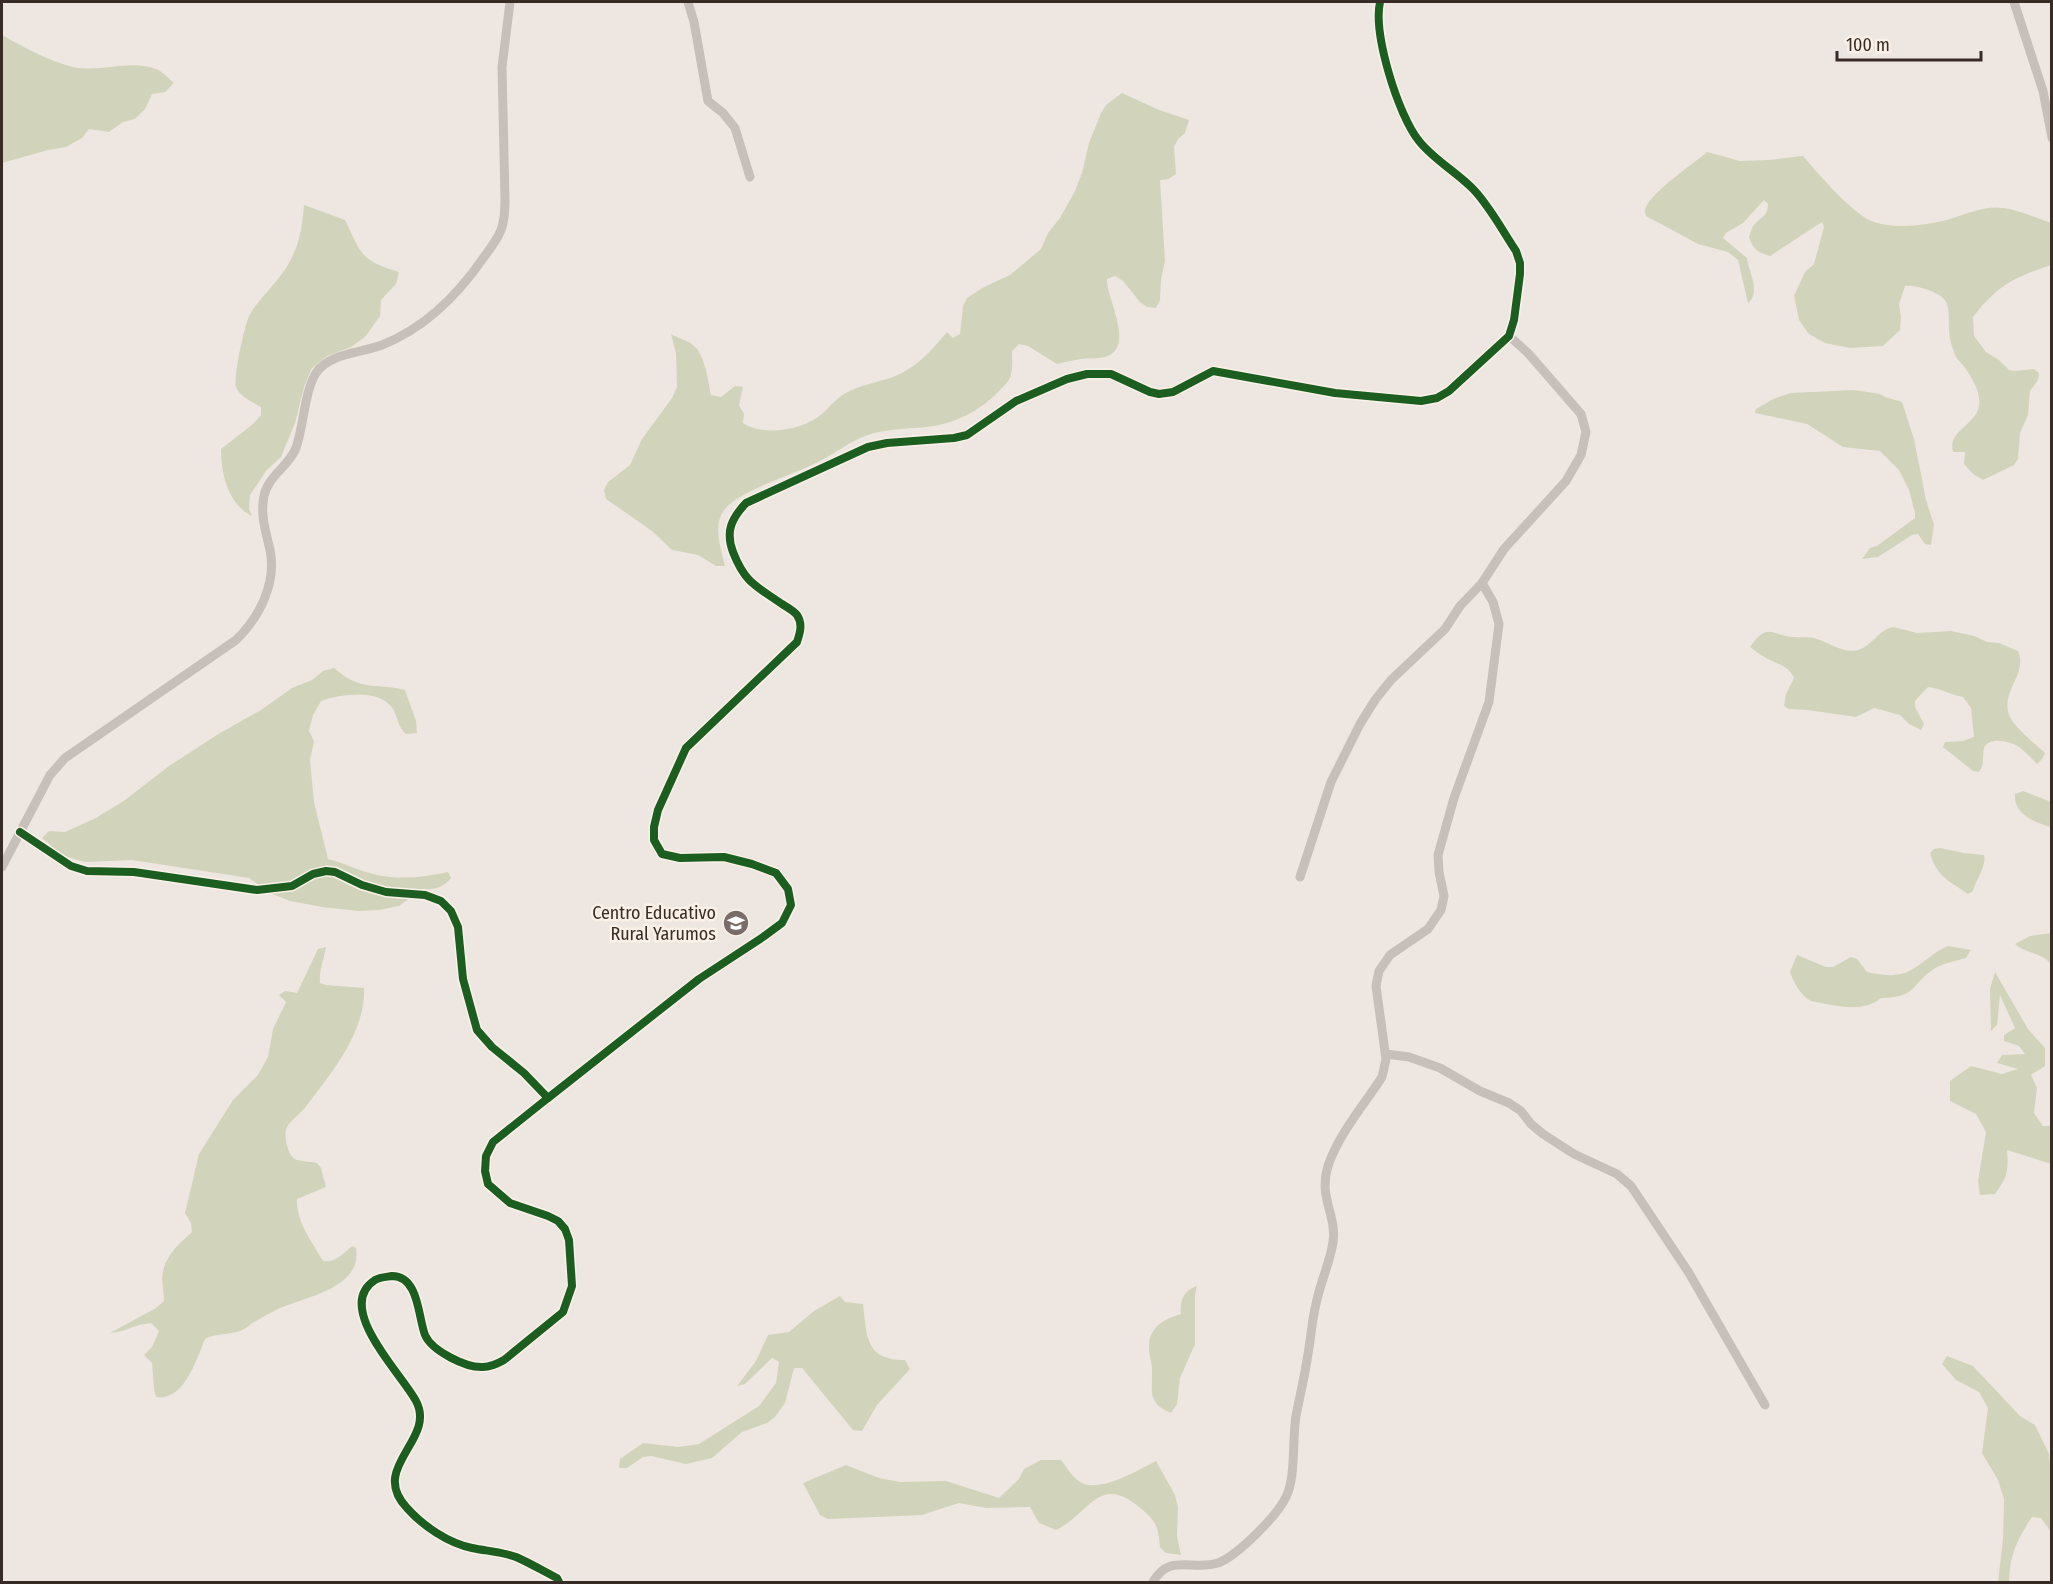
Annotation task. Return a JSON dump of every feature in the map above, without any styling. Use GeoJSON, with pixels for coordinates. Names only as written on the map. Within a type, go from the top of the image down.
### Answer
{"type":"FeatureCollection","features":[{"type":"Feature","properties":{"kind":"street"},"geometry":{"type":"LineString","coordinates":[[2,867],[50,775],[65,758],[236,640],[248,629],[262,606],[270,573],[270,553],[263,523],[264,495],[269,481],[286,464],[295,450],[311,384],[316,373],[323,365],[333,360],[382,345],[422,324],[451,298],[473,273],[496,240],[504,219],[506,199],[502,67],[510,2]]}},
{"type":"Feature","properties":{"kind":"street"},"geometry":{"type":"LineString","coordinates":[[688,2],[694,22],[708,100],[735,128],[750,177]]}},
{"type":"Feature","properties":{"kind":"street"},"geometry":{"type":"LineString","coordinates":[[559,1582],[557,1578],[514,1556],[468,1548],[451,1541],[436,1533],[408,1510],[399,1499],[393,1487],[394,1474],[419,1425],[417,1401],[391,1366],[364,1322],[362,1309],[367,1286],[377,1278],[397,1276],[406,1281],[412,1289],[426,1336],[437,1349],[462,1363],[481,1367],[504,1360],[563,1312],[572,1286],[569,1240],[565,1229],[558,1221],[548,1216],[510,1203],[488,1184],[485,1171],[486,1156],[493,1142],[699,979],[772,930],[782,922],[791,905],[788,889],[776,873],[724,857],[680,858],[662,854],[654,840],[658,810],[686,748],[797,642],[801,628],[797,615],[748,580],[740,570],[729,542],[729,528],[734,516],[746,502],[868,447],[967,435],[1016,401],[1067,379],[1087,374],[1111,374],[1150,392],[1160,394],[1173,392],[1213,371],[1335,393],[1421,401],[1437,398],[1449,391],[1509,336],[1514,320],[1520,262],[1516,251],[1476,192],[1420,142],[1408,124],[1398,104],[1378,30],[1377,16],[1380,2]]}},
{"type":"Feature","properties":{"kind":"street"},"geometry":{"type":"LineString","coordinates":[[2014,2],[2043,91],[2052,138]]}},
{"type":"Feature","properties":{"kind":"street"},"geometry":{"type":"LineString","coordinates":[[1300,877],[1331,782],[1367,712],[1391,680],[1445,630],[1460,606],[1482,583],[1504,549],[1566,481],[1576,466],[1586,438],[1584,421],[1576,408],[1528,353],[1509,336]]}},
{"type":"Feature","properties":{"kind":"street"},"geometry":{"type":"LineString","coordinates":[[1153,1582],[1164,1568],[1173,1564],[1209,1565],[1226,1559],[1271,1519],[1287,1496],[1290,1486],[1295,1423],[1316,1303],[1333,1240],[1332,1224],[1324,1192],[1328,1166],[1341,1140],[1382,1077],[1386,1054],[1376,986],[1379,971],[1390,955],[1428,928],[1441,909],[1444,896],[1438,855],[1454,798],[1489,702],[1499,624],[1493,602],[1482,583]]}},
{"type":"Feature","properties":{"kind":"street"},"geometry":{"type":"LineString","coordinates":[[20,832],[71,866],[87,871],[134,872],[257,890],[292,886],[313,874],[326,871],[335,872],[362,885],[386,892],[425,895],[441,901],[452,911],[458,927],[463,979],[477,1030],[492,1047],[524,1073],[548,1098]]}},
{"type":"Feature","properties":{"kind":"street"},"geometry":{"type":"LineString","coordinates":[[1386,1054],[1409,1057],[1440,1068],[1509,1103],[1521,1111],[1543,1134],[1574,1154],[1625,1180],[1637,1192],[1689,1273],[1765,1405]]}},
{"type":"Feature","properties":{"kind":"green space"},"geometry":{"type":"Polygon","coordinates":[[[2,35],[45,57],[73,67],[146,66],[163,73],[174,83],[165,92],[152,94],[145,109],[135,119],[123,122],[109,132],[89,129],[82,138],[66,147],[2,163],[2,35]]]}},
{"type":"Feature","properties":{"kind":"green space"},"geometry":{"type":"Polygon","coordinates":[[[1122,93],[1159,110],[1189,120],[1185,133],[1174,147],[1176,174],[1168,179],[1160,180],[1165,261],[1160,300],[1156,308],[1147,307],[1140,302],[1123,281],[1115,276],[1107,279],[1118,322],[1118,344],[1114,352],[1102,358],[1078,359],[1057,364],[1028,346],[1019,344],[1012,351],[1012,371],[1008,381],[985,404],[969,414],[943,424],[871,434],[814,464],[742,496],[725,509],[719,522],[720,545],[725,566],[716,566],[698,555],[672,550],[652,531],[606,499],[604,490],[608,482],[630,465],[642,439],[672,398],[677,387],[676,353],[671,334],[697,349],[705,368],[711,395],[721,397],[735,386],[743,387],[739,405],[744,414],[743,423],[772,431],[794,428],[814,420],[846,393],[907,370],[922,359],[947,332],[953,338],[960,334],[963,306],[967,298],[1010,275],[1041,249],[1048,233],[1060,218],[1075,191],[1089,143],[1101,113],[1106,105],[1122,93]]]}},
{"type":"Feature","properties":{"kind":"green space"},"geometry":{"type":"Polygon","coordinates":[[[1707,152],[1740,161],[1803,156],[1837,194],[1858,213],[1886,225],[1923,224],[1996,207],[2015,210],[2051,223],[2051,265],[2007,284],[1990,297],[1973,317],[1974,336],[1986,352],[2009,370],[2034,369],[2039,373],[2038,380],[2030,391],[2028,415],[2020,433],[2018,459],[2014,465],[1983,480],[1973,474],[1964,464],[1965,452],[1953,452],[1954,439],[1976,413],[1979,401],[1978,391],[1957,358],[1950,340],[1948,307],[1941,296],[1926,289],[1905,286],[1899,304],[1900,330],[1883,346],[1850,348],[1825,343],[1809,334],[1799,320],[1794,296],[1805,272],[1814,264],[1824,227],[1822,222],[1770,256],[1766,255],[1754,247],[1749,237],[1753,226],[1767,212],[1768,204],[1764,200],[1743,223],[1726,233],[1723,238],[1747,258],[1754,288],[1752,299],[1748,303],[1738,260],[1728,252],[1698,244],[1646,216],[1646,207],[1657,193],[1707,152]]]}},
{"type":"Feature","properties":{"kind":"green space"},"geometry":{"type":"Polygon","coordinates":[[[304,205],[345,220],[359,249],[369,260],[399,272],[396,284],[381,300],[380,316],[365,337],[351,347],[327,356],[312,368],[304,387],[295,423],[281,457],[266,471],[250,495],[249,509],[252,516],[237,504],[232,496],[224,478],[221,449],[261,415],[261,407],[243,396],[236,387],[240,350],[250,314],[285,270],[293,256],[300,235],[304,205]]]}},
{"type":"Feature","properties":{"kind":"green space"},"geometry":{"type":"Polygon","coordinates":[[[1854,390],[1880,394],[1902,402],[1914,439],[1926,500],[1934,525],[1931,545],[1925,544],[1918,534],[1912,535],[1878,557],[1862,559],[1870,548],[1877,546],[1915,518],[1909,490],[1899,470],[1880,451],[1843,447],[1807,424],[1755,413],[1756,409],[1773,399],[1791,393],[1854,390]]]}},
{"type":"Feature","properties":{"kind":"green space"},"geometry":{"type":"Polygon","coordinates":[[[1893,627],[1917,633],[1951,631],[1974,636],[1987,642],[1999,643],[2018,651],[2020,668],[2010,692],[2008,710],[2011,719],[2045,753],[2042,759],[2037,764],[2015,745],[1995,741],[1986,744],[1981,769],[1979,772],[1973,771],[1943,747],[1945,742],[1963,741],[1974,737],[1971,708],[1963,697],[1928,687],[1915,701],[1915,707],[1924,724],[1921,730],[1909,724],[1900,715],[1874,708],[1856,717],[1789,709],[1784,706],[1786,694],[1794,678],[1792,674],[1750,647],[1761,634],[1770,632],[1786,636],[1814,638],[1853,651],[1863,648],[1883,631],[1893,627]]]}},
{"type":"Feature","properties":{"kind":"green space"},"geometry":{"type":"Polygon","coordinates":[[[334,668],[361,684],[405,690],[416,721],[417,733],[406,734],[387,702],[370,695],[339,696],[321,701],[313,715],[309,731],[314,741],[310,760],[314,802],[328,859],[387,877],[413,877],[448,872],[451,878],[441,886],[434,889],[422,889],[399,906],[379,910],[359,911],[322,907],[290,901],[272,894],[249,878],[132,860],[85,862],[64,856],[42,838],[49,831],[65,832],[96,818],[220,733],[261,710],[292,688],[312,680],[323,671],[334,668]]]}},
{"type":"Feature","properties":{"kind":"green space"},"geometry":{"type":"Polygon","coordinates":[[[2023,791],[2051,802],[2051,827],[2032,820],[2021,812],[2015,801],[2015,794],[2023,791]]]}},
{"type":"Feature","properties":{"kind":"green space"},"geometry":{"type":"Polygon","coordinates":[[[1940,848],[1984,855],[1983,868],[1973,891],[1968,894],[1940,873],[1930,853],[1940,848]]]}},
{"type":"Feature","properties":{"kind":"green space"},"geometry":{"type":"Polygon","coordinates":[[[2051,933],[2051,964],[2043,957],[2015,944],[2030,936],[2051,933]]]}},
{"type":"Feature","properties":{"kind":"green space"},"geometry":{"type":"Polygon","coordinates":[[[1948,946],[1971,950],[1966,958],[1934,969],[1907,993],[1881,998],[1865,1006],[1847,1007],[1811,1001],[1798,988],[1790,972],[1797,955],[1826,967],[1833,967],[1851,957],[1857,959],[1867,972],[1895,975],[1906,973],[1948,946]]]}},
{"type":"Feature","properties":{"kind":"green space"},"geometry":{"type":"Polygon","coordinates":[[[326,947],[320,983],[364,988],[363,1005],[359,1021],[344,1053],[304,1109],[289,1124],[286,1137],[289,1150],[295,1159],[317,1163],[321,1168],[326,1187],[297,1199],[299,1216],[310,1239],[323,1261],[335,1259],[352,1246],[356,1248],[356,1262],[350,1273],[329,1290],[276,1310],[240,1331],[205,1339],[182,1386],[166,1397],[156,1397],[152,1363],[144,1355],[152,1347],[159,1331],[151,1323],[110,1333],[156,1308],[164,1301],[162,1279],[167,1260],[192,1232],[191,1223],[185,1213],[199,1154],[233,1100],[258,1075],[268,1057],[273,1029],[286,1002],[279,995],[285,991],[297,993],[318,949],[326,947]]]}},
{"type":"Feature","properties":{"kind":"green space"},"geometry":{"type":"Polygon","coordinates":[[[1995,972],[2028,1029],[2045,1048],[2045,1066],[2031,1075],[2037,1088],[2034,1113],[2043,1126],[2051,1126],[2051,1164],[2007,1150],[2008,1163],[2002,1183],[1995,1194],[1980,1195],[1978,1181],[1986,1132],[1976,1114],[1950,1101],[1950,1081],[1971,1066],[2002,1074],[2018,1069],[1997,1063],[2002,1055],[2025,1054],[2019,1046],[2004,1041],[2004,1035],[2015,1028],[2000,995],[1997,1025],[1991,1031],[1990,989],[1995,972]]]}},
{"type":"Feature","properties":{"kind":"green space"},"geometry":{"type":"Polygon","coordinates":[[[1197,1286],[1195,1344],[1180,1378],[1177,1404],[1171,1413],[1158,1405],[1152,1395],[1150,1338],[1159,1324],[1181,1314],[1183,1297],[1197,1286]]]}},
{"type":"Feature","properties":{"kind":"green space"},"geometry":{"type":"Polygon","coordinates":[[[840,1296],[845,1302],[863,1304],[870,1344],[875,1351],[892,1359],[905,1360],[910,1369],[877,1405],[862,1431],[853,1430],[802,1368],[794,1368],[785,1403],[775,1417],[767,1423],[742,1432],[712,1458],[686,1464],[651,1456],[643,1457],[627,1468],[619,1468],[620,1459],[643,1443],[678,1447],[699,1444],[759,1406],[776,1383],[779,1362],[772,1358],[745,1384],[737,1386],[756,1361],[768,1335],[789,1332],[814,1311],[840,1296]]]}},
{"type":"Feature","properties":{"kind":"green space"},"geometry":{"type":"Polygon","coordinates":[[[1947,1356],[1973,1366],[2020,1416],[2035,1425],[2049,1454],[2052,1486],[2051,1532],[2041,1518],[2032,1517],[2015,1548],[2009,1582],[1998,1582],[2003,1539],[2004,1499],[1998,1480],[1982,1453],[1988,1408],[1979,1392],[1956,1380],[1942,1364],[1947,1356]]]}},
{"type":"Feature","properties":{"kind":"green space"},"geometry":{"type":"Polygon","coordinates":[[[1041,1460],[1061,1460],[1080,1482],[1088,1485],[1108,1483],[1156,1461],[1175,1495],[1178,1507],[1177,1536],[1181,1555],[1166,1553],[1160,1547],[1157,1528],[1149,1516],[1125,1498],[1114,1494],[1104,1495],[1095,1500],[1056,1530],[1039,1523],[1030,1507],[986,1508],[959,1503],[922,1515],[828,1519],[820,1515],[803,1483],[846,1465],[879,1478],[900,1482],[946,1481],[999,1498],[1019,1479],[1024,1469],[1041,1460]]]}},
{"type":"Feature","properties":{"kind":"cycle path"},"geometry":{"type":"LineString","coordinates":[[548,1098],[699,979],[782,923],[791,905],[788,889],[776,873],[724,857],[680,858],[662,854],[654,840],[658,810],[686,748],[797,642],[799,635],[800,625],[797,615],[752,583],[737,562],[731,544],[730,531],[737,514],[746,503],[868,447],[967,435],[1016,401],[1067,379],[1087,374],[1111,374],[1159,394],[1173,392],[1213,371],[1335,393],[1421,401],[1437,398],[1449,391],[1509,336],[1514,320],[1520,274],[1520,263],[1516,251],[1480,197],[1425,148],[1411,129],[1389,74],[1380,34],[1380,2]]}},
{"type":"Feature","properties":{"kind":"cycle path"},"geometry":{"type":"LineString","coordinates":[[20,832],[71,866],[87,871],[134,872],[257,890],[292,886],[313,874],[326,871],[335,872],[362,885],[386,892],[425,895],[441,901],[451,911],[458,927],[463,979],[477,1030],[492,1047],[524,1073],[548,1098],[493,1142],[486,1156],[485,1171],[488,1184],[510,1203],[548,1216],[558,1221],[565,1229],[569,1240],[572,1286],[563,1312],[504,1360],[486,1367],[476,1367],[459,1362],[429,1341],[425,1335],[416,1299],[408,1283],[401,1278],[392,1276],[375,1280],[364,1292],[362,1306],[366,1323],[374,1340],[416,1401],[420,1415],[418,1428],[398,1466],[395,1479],[397,1493],[407,1508],[428,1527],[445,1538],[463,1546],[516,1557],[557,1578],[559,1582]]}},
{"type":"Feature","properties":{"kind":"place","name":"Centro Educativo Rural Yarumos"},"geometry":{"type":"Point","coordinates":[736,923]}}]}
